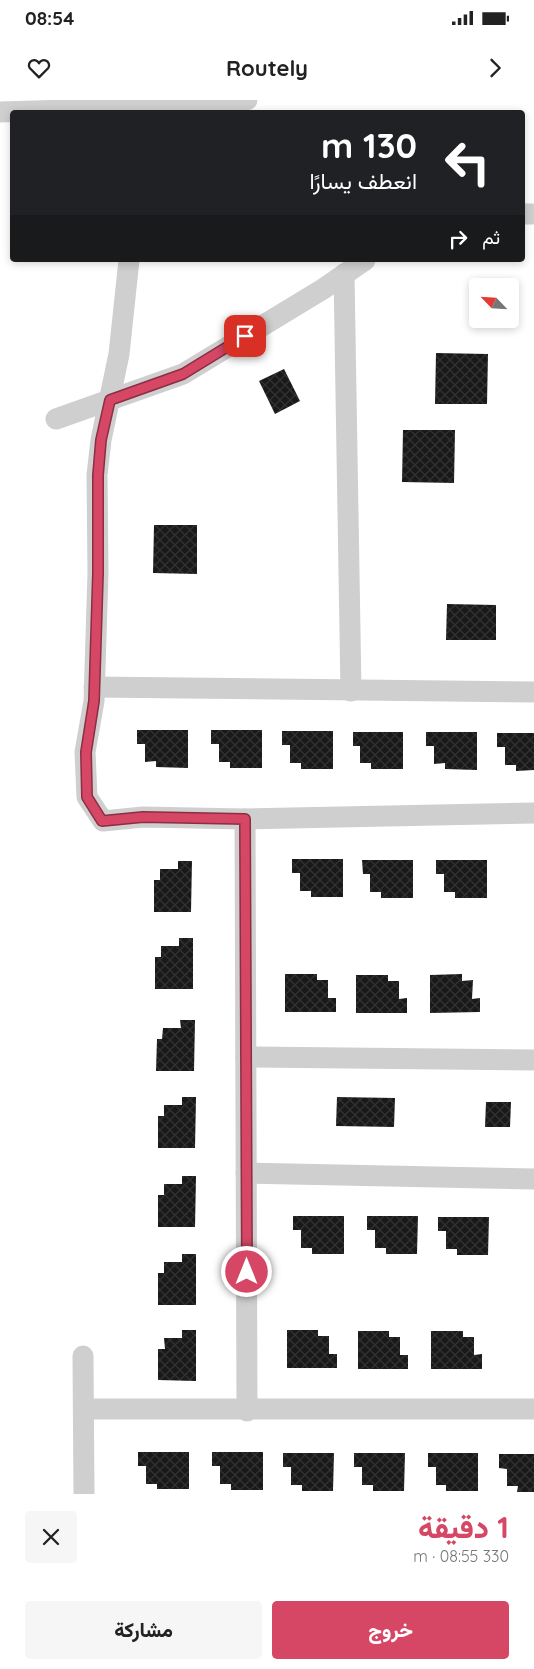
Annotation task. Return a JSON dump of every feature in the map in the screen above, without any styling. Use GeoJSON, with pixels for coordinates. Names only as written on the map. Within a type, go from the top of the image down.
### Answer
{"type":"FeatureCollection","features":[{"type":"Feature","properties":{"kind":"street"},"geometry":{"type":"LineString","coordinates":[[123,110],[248,100]]}},
{"type":"Feature","properties":{"kind":"street"},"geometry":{"type":"LineString","coordinates":[[129,262],[119,354],[101,440],[98,475],[98,573],[94,687],[86,752],[87,797],[102,821],[143,817],[245,819],[534,813]]}},
{"type":"Feature","properties":{"kind":"street"},"geometry":{"type":"LineString","coordinates":[[56,419],[183,374],[362,262]]}},
{"type":"Feature","properties":{"kind":"street"},"geometry":{"type":"LineString","coordinates":[[344,274],[352,691]]}},
{"type":"Feature","properties":{"kind":"street"},"geometry":{"type":"LineString","coordinates":[[94,687],[534,692]]}},
{"type":"Feature","properties":{"kind":"street"},"geometry":{"type":"LineString","coordinates":[[245,819],[247,1411]]}},
{"type":"Feature","properties":{"kind":"street"},"geometry":{"type":"LineString","coordinates":[[246,1057],[534,1060]]}},
{"type":"Feature","properties":{"kind":"street"},"geometry":{"type":"LineString","coordinates":[[246,1173],[534,1179]]}},
{"type":"Feature","properties":{"kind":"street"},"geometry":{"type":"LineString","coordinates":[[83,1356],[84,1494]]}},
{"type":"Feature","properties":{"kind":"street"},"geometry":{"type":"LineString","coordinates":[[84,1409],[247,1411],[534,1409]]}},
{"type":"Feature","properties":{"kind":"building"},"geometry":{"type":"Polygon","coordinates":[[[436,353],[488,354],[487,404],[435,404],[436,353]]]}},
{"type":"Feature","properties":{"kind":"building"},"geometry":{"type":"Polygon","coordinates":[[[284,369],[300,401],[275,414],[259,381],[284,369]]]}},
{"type":"Feature","properties":{"kind":"building"},"geometry":{"type":"Polygon","coordinates":[[[403,430],[455,430],[454,483],[402,482],[403,430]]]}},
{"type":"Feature","properties":{"kind":"building"},"geometry":{"type":"Polygon","coordinates":[[[154,525],[197,525],[197,574],[153,573],[154,525]]]}},
{"type":"Feature","properties":{"kind":"building"},"geometry":{"type":"Polygon","coordinates":[[[447,604],[496,605],[496,640],[446,640],[447,604]]]}},
{"type":"Feature","properties":{"kind":"building"},"geometry":{"type":"Polygon","coordinates":[[[137,730],[188,730],[188,768],[156,767],[156,761],[145,762],[145,744],[137,744],[137,730]]]}},
{"type":"Feature","properties":{"kind":"building"},"geometry":{"type":"Polygon","coordinates":[[[211,730],[262,730],[262,768],[230,768],[230,762],[219,762],[219,744],[211,744],[211,730]]]}},
{"type":"Feature","properties":{"kind":"building"},"geometry":{"type":"Polygon","coordinates":[[[282,731],[333,731],[333,769],[301,769],[301,763],[290,763],[290,745],[282,745],[282,731]]]}},
{"type":"Feature","properties":{"kind":"building"},"geometry":{"type":"Polygon","coordinates":[[[353,732],[403,732],[403,769],[371,769],[371,763],[360,763],[360,746],[353,746],[353,732]]]}},
{"type":"Feature","properties":{"kind":"building"},"geometry":{"type":"Polygon","coordinates":[[[426,732],[477,732],[477,770],[445,769],[445,763],[434,764],[434,746],[426,746],[426,732]]]}},
{"type":"Feature","properties":{"kind":"building"},"geometry":{"type":"Polygon","coordinates":[[[497,733],[534,733],[534,770],[516,771],[516,765],[505,765],[505,747],[497,747],[497,733]]]}},
{"type":"Feature","properties":{"kind":"building"},"geometry":{"type":"Polygon","coordinates":[[[292,859],[343,859],[343,897],[311,897],[311,891],[300,891],[300,873],[292,873],[292,859]]]}},
{"type":"Feature","properties":{"kind":"building"},"geometry":{"type":"Polygon","coordinates":[[[362,860],[413,860],[413,898],[381,898],[381,892],[370,892],[370,874],[363,874],[362,860]]]}},
{"type":"Feature","properties":{"kind":"building"},"geometry":{"type":"Polygon","coordinates":[[[436,860],[487,860],[487,898],[455,898],[455,892],[444,892],[444,874],[436,874],[436,860]]]}},
{"type":"Feature","properties":{"kind":"building"},"geometry":{"type":"Polygon","coordinates":[[[178,861],[192,861],[191,912],[154,912],[154,880],[160,880],[160,869],[178,869],[178,861]]]}},
{"type":"Feature","properties":{"kind":"building"},"geometry":{"type":"Polygon","coordinates":[[[179,938],[193,938],[193,989],[155,989],[155,957],[161,957],[161,946],[179,946],[179,938]]]}},
{"type":"Feature","properties":{"kind":"building"},"geometry":{"type":"Polygon","coordinates":[[[285,974],[317,974],[317,980],[328,980],[328,998],[336,998],[336,1012],[285,1012],[285,974]]]}},
{"type":"Feature","properties":{"kind":"building"},"geometry":{"type":"Polygon","coordinates":[[[462,974],[462,981],[473,980],[472,999],[480,998],[480,1012],[430,1013],[430,975],[462,974]]]}},
{"type":"Feature","properties":{"kind":"building"},"geometry":{"type":"Polygon","coordinates":[[[356,975],[388,975],[388,981],[399,981],[399,999],[407,998],[407,1013],[356,1013],[356,975]]]}},
{"type":"Feature","properties":{"kind":"building"},"geometry":{"type":"Polygon","coordinates":[[[180,1020],[195,1020],[194,1071],[156,1071],[157,1039],[162,1039],[163,1028],[181,1028],[180,1020]]]}},
{"type":"Feature","properties":{"kind":"building"},"geometry":{"type":"Polygon","coordinates":[[[182,1097],[196,1097],[195,1148],[158,1148],[158,1116],[164,1116],[164,1105],[182,1105],[182,1097]]]}},
{"type":"Feature","properties":{"kind":"building"},"geometry":{"type":"Polygon","coordinates":[[[337,1097],[395,1098],[394,1127],[336,1126],[337,1097]]]}},
{"type":"Feature","properties":{"kind":"building"},"geometry":{"type":"Polygon","coordinates":[[[486,1102],[511,1102],[510,1127],[485,1127],[486,1102]]]}},
{"type":"Feature","properties":{"kind":"building"},"geometry":{"type":"Polygon","coordinates":[[[182,1176],[196,1176],[195,1227],[158,1227],[158,1195],[164,1195],[164,1184],[182,1184],[182,1176]]]}},
{"type":"Feature","properties":{"kind":"building"},"geometry":{"type":"Polygon","coordinates":[[[293,1216],[344,1216],[344,1254],[312,1254],[312,1248],[301,1248],[301,1230],[293,1230],[293,1216]]]}},
{"type":"Feature","properties":{"kind":"building"},"geometry":{"type":"Polygon","coordinates":[[[367,1216],[418,1216],[417,1254],[386,1254],[386,1248],[375,1248],[375,1230],[367,1230],[367,1216]]]}},
{"type":"Feature","properties":{"kind":"building"},"geometry":{"type":"Polygon","coordinates":[[[438,1217],[489,1217],[488,1255],[457,1255],[457,1249],[446,1249],[446,1231],[438,1231],[438,1217]]]}},
{"type":"Feature","properties":{"kind":"building"},"geometry":{"type":"Polygon","coordinates":[[[182,1254],[196,1254],[196,1305],[158,1305],[158,1273],[164,1273],[164,1262],[182,1262],[182,1254]]]}},
{"type":"Feature","properties":{"kind":"building"},"geometry":{"type":"Polygon","coordinates":[[[182,1330],[196,1330],[196,1381],[158,1380],[158,1349],[165,1349],[164,1338],[182,1338],[182,1330]]]}},
{"type":"Feature","properties":{"kind":"building"},"geometry":{"type":"Polygon","coordinates":[[[287,1330],[318,1330],[318,1336],[329,1336],[329,1354],[337,1354],[337,1368],[287,1368],[287,1330]]]}},
{"type":"Feature","properties":{"kind":"building"},"geometry":{"type":"Polygon","coordinates":[[[358,1331],[389,1331],[389,1337],[400,1337],[400,1355],[408,1355],[408,1369],[358,1369],[358,1331]]]}},
{"type":"Feature","properties":{"kind":"building"},"geometry":{"type":"Polygon","coordinates":[[[431,1331],[463,1331],[463,1337],[474,1337],[474,1355],[482,1354],[482,1369],[431,1369],[431,1331]]]}},
{"type":"Feature","properties":{"kind":"building"},"geometry":{"type":"Polygon","coordinates":[[[138,1452],[189,1452],[189,1489],[157,1489],[157,1484],[146,1484],[146,1466],[138,1466],[138,1452]]]}},
{"type":"Feature","properties":{"kind":"building"},"geometry":{"type":"Polygon","coordinates":[[[212,1452],[263,1452],[263,1490],[231,1490],[231,1484],[220,1484],[220,1466],[212,1466],[212,1452]]]}},
{"type":"Feature","properties":{"kind":"building"},"geometry":{"type":"Polygon","coordinates":[[[283,1453],[334,1453],[333,1491],[302,1491],[302,1485],[291,1485],[291,1467],[283,1467],[283,1453]]]}},
{"type":"Feature","properties":{"kind":"building"},"geometry":{"type":"Polygon","coordinates":[[[354,1453],[405,1453],[404,1491],[373,1491],[373,1485],[362,1485],[362,1467],[354,1467],[354,1453]]]}},
{"type":"Feature","properties":{"kind":"building"},"geometry":{"type":"Polygon","coordinates":[[[428,1453],[478,1453],[478,1491],[446,1491],[446,1485],[436,1485],[436,1467],[428,1467],[428,1453]]]}},
{"type":"Feature","properties":{"kind":"building"},"geometry":{"type":"Polygon","coordinates":[[[499,1454],[534,1454],[534,1492],[517,1492],[518,1486],[507,1486],[507,1469],[499,1468],[499,1454]]]}},
{"type":"Feature","properties":{"kind":"route"},"geometry":{"type":"LineString","coordinates":[[245,336],[183,374],[110,400],[101,440],[98,475],[98,573],[94,701],[86,752],[87,797],[102,821],[143,817],[245,819],[247,1272]]}}]}
